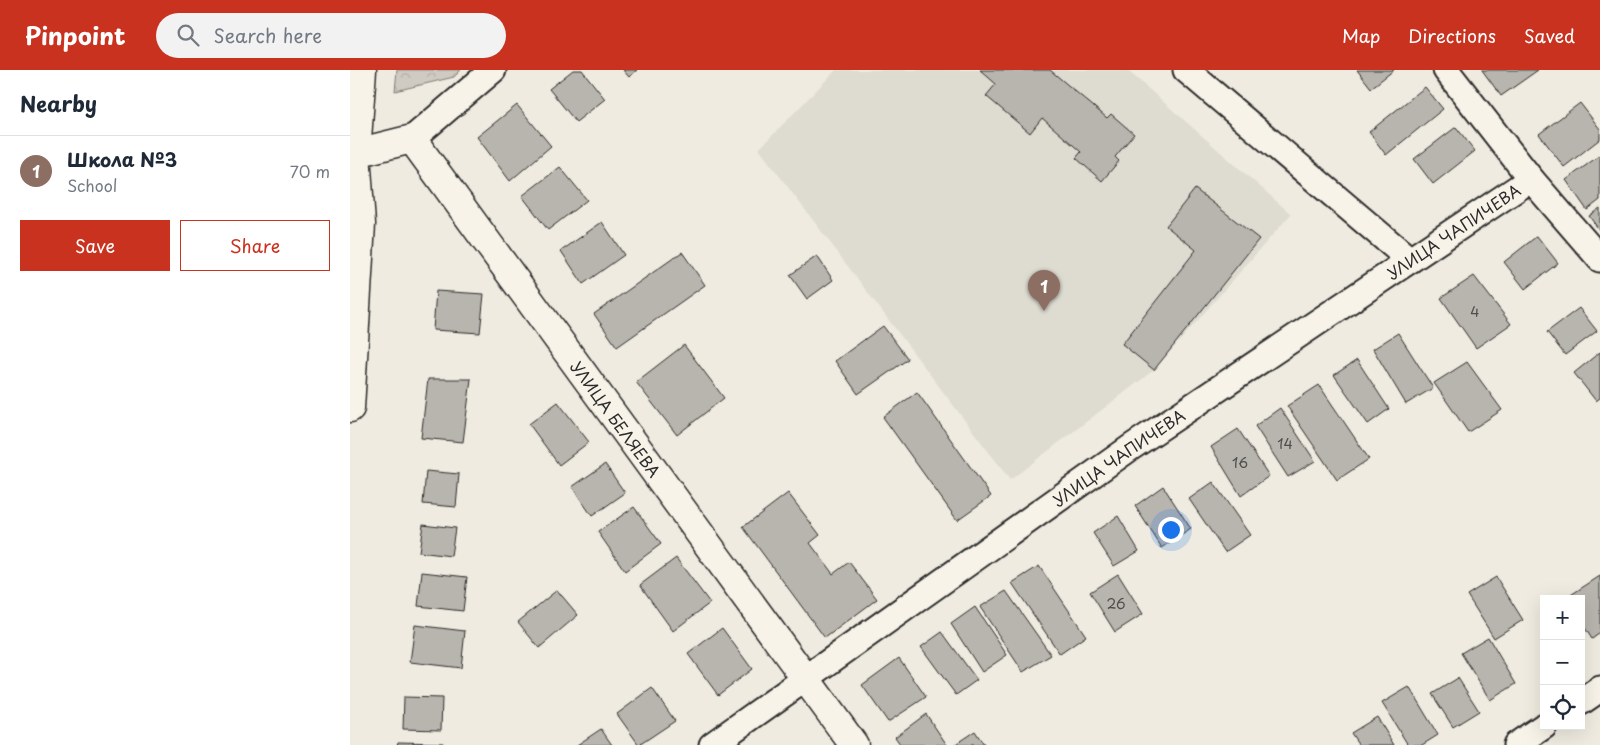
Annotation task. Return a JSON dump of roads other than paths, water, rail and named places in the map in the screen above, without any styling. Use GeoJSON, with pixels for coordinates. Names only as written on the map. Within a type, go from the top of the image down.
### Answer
{"type":"FeatureCollection","features":[{"type":"Feature","properties":{"kind":"main road"},"geometry":{"type":"LineString","coordinates":[[350,408],[361,224],[354,158],[362,70]]}},
{"type":"Feature","properties":{"kind":"main road"},"geometry":{"type":"LineString","coordinates":[[354,158],[412,139]]}},
{"type":"Feature","properties":{"kind":"main road","name":"УЛИЦА БЕЛЯЕВА"},"geometry":{"type":"LineString","coordinates":[[412,139],[854,745]]}},
{"type":"Feature","properties":{"kind":"street"},"geometry":{"type":"LineString","coordinates":[[412,139],[493,70]]}},
{"type":"Feature","properties":{"kind":"street"},"geometry":{"type":"LineString","coordinates":[[1186,70],[1410,260]]}},
{"type":"Feature","properties":{"kind":"street"},"geometry":{"type":"LineString","coordinates":[[1446,70],[1531,179],[1600,259]]}},
{"type":"Feature","properties":{"kind":"street","name":"УЛИЦА ЧАПИЧЕВА"},"geometry":{"type":"LineString","coordinates":[[712,745],[1130,448],[1531,179]]}},
{"type":"Feature","properties":{"kind":"street"},"geometry":{"type":"LineString","coordinates":[[1585,699],[1600,689]]}},
{"type":"Feature","properties":{"kind":"street"},"geometry":{"type":"LineString","coordinates":[[1516,745],[1540,729]]}},
{"type":"Feature","properties":{"kind":"place","name":"Школа №3"},"geometry":{"type":"Point","coordinates":[1044,311]}}]}
